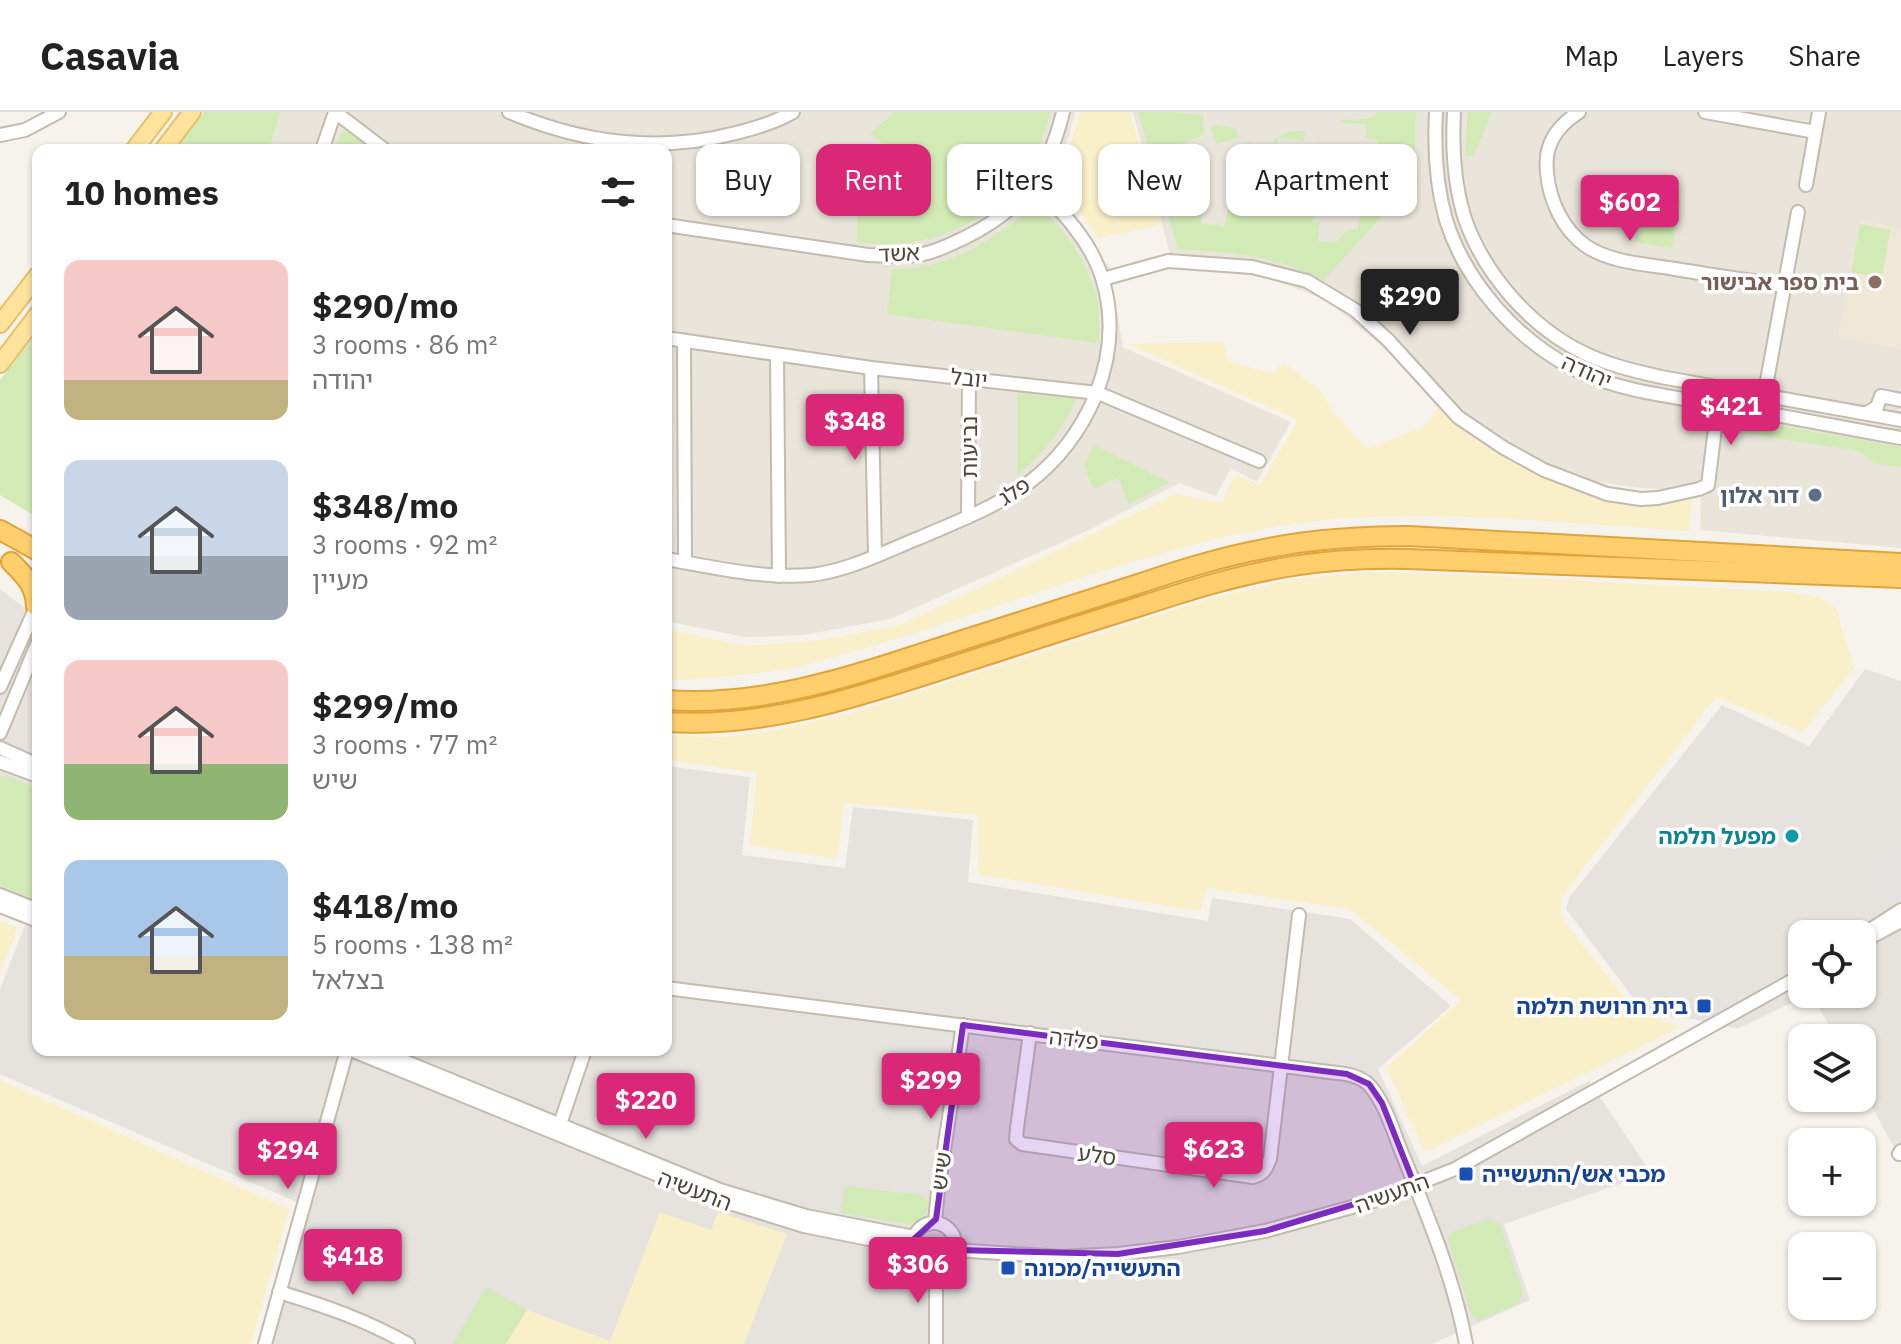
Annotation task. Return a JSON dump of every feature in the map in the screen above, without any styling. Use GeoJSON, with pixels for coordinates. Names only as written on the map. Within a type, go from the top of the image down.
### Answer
{"type":"FeatureCollection","features":[{"type":"Feature","properties":{"kind":"highway"},"geometry":{"type":"LineString","coordinates":[[0,530],[32,548]]}},
{"type":"Feature","properties":{"kind":"highway"},"geometry":{"type":"LineString","coordinates":[[672,700],[714,702],[739,699],[843,679],[1192,567],[1261,549],[1339,538],[1409,536],[1901,563]]}},
{"type":"Feature","properties":{"kind":"highway"},"geometry":{"type":"LineString","coordinates":[[672,722],[715,724],[774,717],[848,700],[1198,588],[1265,571],[1317,563],[1373,558],[1901,578]]}},
{"type":"Feature","properties":{"kind":"highway"},"geometry":{"type":"LineString","coordinates":[[5,559],[32,574]]}},
{"type":"Feature","properties":{"kind":"highway"},"geometry":{"type":"LineString","coordinates":[[5,559],[32,585]]}},
{"type":"Feature","properties":{"kind":"main road"},"geometry":{"type":"LineString","coordinates":[[139,144],[163,112]]}},
{"type":"Feature","properties":{"kind":"main road"},"geometry":{"type":"LineString","coordinates":[[168,144],[192,112]]}},
{"type":"Feature","properties":{"kind":"main road"},"geometry":{"type":"LineString","coordinates":[[0,324],[32,283]]}},
{"type":"Feature","properties":{"kind":"main road"},"geometry":{"type":"LineString","coordinates":[[0,364],[32,322]]}},
{"type":"Feature","properties":{"kind":"street"},"geometry":{"type":"LineString","coordinates":[[0,135],[25,130],[59,112]]}},
{"type":"Feature","properties":{"kind":"street"},"geometry":{"type":"LineString","coordinates":[[324,144],[335,112],[377,144]]}},
{"type":"Feature","properties":{"kind":"street"},"geometry":{"type":"LineString","coordinates":[[509,112],[551,128],[617,144]]}},
{"type":"Feature","properties":{"kind":"street"},"geometry":{"type":"LineString","coordinates":[[667,144],[718,138],[793,112]]}},
{"type":"Feature","properties":{"kind":"street","name":"אשד"},"geometry":{"type":"LineString","coordinates":[[1053,144],[1063,112]]}},
{"type":"Feature","properties":{"kind":"street","name":"יהודה"},"geometry":{"type":"LineString","coordinates":[[1436,112],[1436,167],[1446,221],[1460,254],[1505,317],[1542,349],[1576,370],[1632,389],[1901,438]]}},
{"type":"Feature","properties":{"kind":"street","name":"יהודה"},"geometry":{"type":"LineString","coordinates":[[1454,112],[1455,165],[1464,216],[1476,245],[1508,292],[1553,334],[1576,349],[1621,367],[1661,377],[1901,420]]}},
{"type":"Feature","properties":{"kind":"street"},"geometry":{"type":"LineString","coordinates":[[1579,112],[1551,138],[1546,163],[1548,181],[1560,217],[1588,247],[1627,261],[1784,286]]}},
{"type":"Feature","properties":{"kind":"street"},"geometry":{"type":"LineString","coordinates":[[1705,112],[1815,132]]}},
{"type":"Feature","properties":{"kind":"street"},"geometry":{"type":"LineString","coordinates":[[1806,185],[1819,112]]}},
{"type":"Feature","properties":{"kind":"street"},"geometry":{"type":"LineString","coordinates":[[1761,413],[1798,212]]}},
{"type":"Feature","properties":{"kind":"street","name":"אשד"},"geometry":{"type":"LineString","coordinates":[[672,226],[868,255],[895,256],[923,254],[946,247],[999,216]]}},
{"type":"Feature","properties":{"kind":"street","name":"פלג"},"geometry":{"type":"LineString","coordinates":[[672,560],[779,576],[813,575],[840,569],[1004,500],[1042,473],[1083,423],[1098,393],[1109,350],[1110,320],[1103,279],[1080,234],[1065,216]]}},
{"type":"Feature","properties":{"kind":"street"},"geometry":{"type":"LineString","coordinates":[[1103,279],[1168,261],[1252,267],[1307,281],[1355,310],[1388,340],[1458,417],[1544,470],[1607,494],[1658,498],[1708,485],[1718,404]]}},
{"type":"Feature","properties":{"kind":"street","name":"יובל"},"geometry":{"type":"LineString","coordinates":[[672,339],[871,368],[1098,393],[1259,461]]}},
{"type":"Feature","properties":{"kind":"street"},"geometry":{"type":"LineString","coordinates":[[684,341],[685,562]]}},
{"type":"Feature","properties":{"kind":"street"},"geometry":{"type":"LineString","coordinates":[[777,355],[779,576]]}},
{"type":"Feature","properties":{"kind":"street"},"geometry":{"type":"LineString","coordinates":[[871,368],[875,556]]}},
{"type":"Feature","properties":{"kind":"street","name":"נביעות"},"geometry":{"type":"LineString","coordinates":[[968,517],[969,377]]}},
{"type":"Feature","properties":{"kind":"street"},"geometry":{"type":"LineString","coordinates":[[1867,413],[1877,407],[1881,396],[1901,400]]}},
{"type":"Feature","properties":{"kind":"street"},"geometry":{"type":"LineString","coordinates":[[0,687],[32,615]]}},
{"type":"Feature","properties":{"kind":"street"},"geometry":{"type":"LineString","coordinates":[[0,733],[32,656]]}},
{"type":"Feature","properties":{"kind":"street"},"geometry":{"type":"LineString","coordinates":[[0,748],[32,762]]}},
{"type":"Feature","properties":{"kind":"street"},"geometry":{"type":"LineString","coordinates":[[0,762],[32,774]]}},
{"type":"Feature","properties":{"kind":"street"},"geometry":{"type":"LineString","coordinates":[[0,895],[32,908]]}},
{"type":"Feature","properties":{"kind":"street"},"geometry":{"type":"LineString","coordinates":[[0,906],[32,919]]}},
{"type":"Feature","properties":{"kind":"street"},"geometry":{"type":"LineString","coordinates":[[1876,926],[1901,910]]}},
{"type":"Feature","properties":{"kind":"street","name":"סלע"},"geometry":{"type":"LineString","coordinates":[[1030,1033],[1016,1139],[1022,1144],[1253,1177],[1261,1175],[1270,1159],[1299,915]]}},
{"type":"Feature","properties":{"kind":"street"},"geometry":{"type":"LineString","coordinates":[[1876,935],[1901,921]]}},
{"type":"Feature","properties":{"kind":"street","name":"התעשיה"},"geometry":{"type":"LineString","coordinates":[[955,1250],[1061,1257],[1178,1247],[1265,1231],[1374,1201],[1455,1169],[1788,983]]}},
{"type":"Feature","properties":{"kind":"street","name":"פלדה"},"geometry":{"type":"LineString","coordinates":[[672,989],[1347,1074],[1369,1084],[1382,1103],[1415,1186]]}},
{"type":"Feature","properties":{"kind":"street","name":"שיש"},"geometry":{"type":"LineString","coordinates":[[935,1222],[963,1025]]}},
{"type":"Feature","properties":{"kind":"street"},"geometry":{"type":"LineString","coordinates":[[265,1344],[347,1056]]}},
{"type":"Feature","properties":{"kind":"street","name":"התעשיה"},"geometry":{"type":"LineString","coordinates":[[365,1056],[761,1203],[914,1242]]}},
{"type":"Feature","properties":{"kind":"street","name":"התעשיה"},"geometry":{"type":"LineString","coordinates":[[391,1056],[558,1130]]}},
{"type":"Feature","properties":{"kind":"street"},"geometry":{"type":"LineString","coordinates":[[558,1130],[583,1056]]}},
{"type":"Feature","properties":{"kind":"street"},"geometry":{"type":"LineString","coordinates":[[1415,1186],[1452,1285],[1466,1344]]}},
{"type":"Feature","properties":{"kind":"street"},"geometry":{"type":"LineString","coordinates":[[935,1222],[946,1226],[956,1244],[950,1259],[936,1265],[921,1261],[914,1242],[922,1226],[935,1222]]}},
{"type":"Feature","properties":{"kind":"street"},"geometry":{"type":"LineString","coordinates":[[936,1265],[936,1344]]}},
{"type":"Feature","properties":{"kind":"street"},"geometry":{"type":"LineString","coordinates":[[279,1292],[338,1310],[408,1344]]}},
{"type":"Feature","properties":{"kind":"highlighted area"},"geometry":{"type":"Polygon","coordinates":[[[963,1025],[1347,1074],[1369,1084],[1382,1103],[1415,1186],[1265,1231],[1118,1254],[956,1250],[945,1262],[930,1265],[918,1257],[913,1240],[936,1219],[963,1025]]]}},
{"type":"Feature","properties":{"kind":"shaded area"},"geometry":{"type":"Polygon","coordinates":[[[215,112],[1075,112],[1066,144],[947,144],[947,216],[1071,216],[1109,267],[1123,347],[1291,422],[1257,482],[1231,468],[1216,496],[1179,483],[1089,530],[890,619],[804,635],[744,637],[672,622],[672,144],[191,144],[215,112]]]}},
{"type":"Feature","properties":{"kind":"shaded area"},"geometry":{"type":"Polygon","coordinates":[[[1133,112],[1901,112],[1901,548],[1700,530],[1701,487],[1677,491],[1582,479],[1522,453],[1479,427],[1326,300],[1271,279],[1172,262],[1160,216],[1210,216],[1210,144],[1141,144],[1133,112]]]}},
{"type":"Feature","properties":{"kind":"shaded area","name":"בית ספר אבישור"},"geometry":{"type":"Polygon","coordinates":[[[1860,220],[1901,228],[1901,349],[1838,337],[1860,220]]]}},
{"type":"Feature","properties":{"kind":"shaded area"},"geometry":{"type":"Polygon","coordinates":[[[0,589],[32,613],[32,1056],[672,1056],[672,767],[750,777],[742,855],[845,868],[853,807],[973,820],[968,882],[1208,921],[1212,898],[1350,919],[1451,1006],[1378,1069],[1422,1166],[1589,1081],[1651,1173],[1504,1224],[1530,1300],[1432,1344],[259,1344],[299,1203],[0,1074],[0,989],[27,920],[0,908],[0,589]]]}},
{"type":"Feature","properties":{"kind":"shaded area"},"geometry":{"type":"Polygon","coordinates":[[[1865,669],[1901,681],[1901,1161],[1875,1112],[1876,1024],[1828,1024],[1819,1008],[1876,1008],[1876,920],[1788,920],[1788,1005],[1737,1029],[1693,1019],[1654,1015],[1640,1007],[1566,909],[1569,898],[1722,705],[1809,746],[1865,669]]]}},
{"type":"Feature","properties":{"kind":"shaded area"},"geometry":{"type":"Polygon","coordinates":[[[1901,830],[1901,898],[1885,906],[1859,887],[1901,830]]]}},
{"type":"Feature","properties":{"kind":"green space"},"geometry":{"type":"Polygon","coordinates":[[[204,112],[280,112],[271,144],[180,144],[204,112]]]}},
{"type":"Feature","properties":{"kind":"green space"},"geometry":{"type":"Polygon","coordinates":[[[895,112],[1050,112],[1040,144],[947,144],[947,216],[980,216],[948,233],[888,244],[856,242],[857,216],[931,216],[931,144],[882,144],[870,133],[895,112]]]}},
{"type":"Feature","properties":{"kind":"green space"},"geometry":{"type":"Polygon","coordinates":[[[1138,112],[1203,115],[1204,134],[1183,144],[1147,144],[1138,112]]]}},
{"type":"Feature","properties":{"kind":"green space"},"geometry":{"type":"Polygon","coordinates":[[[1377,112],[1416,112],[1415,144],[1378,144],[1378,140],[1366,138],[1367,124],[1340,124],[1343,120],[1368,119],[1377,112]]]}},
{"type":"Feature","properties":{"kind":"green space"},"geometry":{"type":"Polygon","coordinates":[[[1468,112],[1492,112],[1474,155],[1465,157],[1468,112]]]}},
{"type":"Feature","properties":{"kind":"green space"},"geometry":{"type":"Polygon","coordinates":[[[1215,125],[1236,128],[1238,138],[1217,144],[1211,128],[1215,125]]]}},
{"type":"Feature","properties":{"kind":"green space"},"geometry":{"type":"Polygon","coordinates":[[[1290,131],[1305,131],[1304,141],[1279,138],[1277,144],[1273,144],[1274,139],[1290,131]]]}},
{"type":"Feature","properties":{"kind":"green space"},"geometry":{"type":"Polygon","coordinates":[[[342,132],[349,132],[364,144],[337,144],[342,132]]]}},
{"type":"Feature","properties":{"kind":"green space"},"geometry":{"type":"Polygon","coordinates":[[[1643,194],[1680,200],[1672,248],[1635,242],[1643,194]]]}},
{"type":"Feature","properties":{"kind":"green space"},"geometry":{"type":"Polygon","coordinates":[[[1022,216],[1046,216],[1062,230],[1086,269],[1095,292],[1099,343],[887,314],[892,269],[931,265],[949,259],[1000,232],[1022,216]]]}},
{"type":"Feature","properties":{"kind":"green space"},"geometry":{"type":"Polygon","coordinates":[[[1168,216],[1202,216],[1201,223],[1224,227],[1226,216],[1313,216],[1313,222],[1320,222],[1318,241],[1335,243],[1347,230],[1357,230],[1360,216],[1382,216],[1323,281],[1269,260],[1178,249],[1168,216]]]}},
{"type":"Feature","properties":{"kind":"green space"},"geometry":{"type":"Polygon","coordinates":[[[1860,224],[1890,230],[1882,277],[1851,272],[1860,224]]]}},
{"type":"Feature","properties":{"kind":"green space"},"geometry":{"type":"Polygon","coordinates":[[[32,339],[32,514],[0,495],[0,380],[32,339]]]}},
{"type":"Feature","properties":{"kind":"green space"},"geometry":{"type":"Polygon","coordinates":[[[1017,393],[1077,399],[1051,440],[1017,476],[1017,393]]]}},
{"type":"Feature","properties":{"kind":"green space"},"geometry":{"type":"Polygon","coordinates":[[[1736,418],[1901,447],[1901,467],[1873,463],[1853,450],[1735,432],[1729,428],[1729,420],[1736,418]]]}},
{"type":"Feature","properties":{"kind":"green space"},"geometry":{"type":"Polygon","coordinates":[[[1094,445],[1169,482],[1129,504],[1118,478],[1093,489],[1084,465],[1094,445]]]}},
{"type":"Feature","properties":{"kind":"green space"},"geometry":{"type":"Polygon","coordinates":[[[9,777],[32,787],[32,898],[0,885],[0,778],[9,777]]]}},
{"type":"Feature","properties":{"kind":"green space"},"geometry":{"type":"Polygon","coordinates":[[[845,1186],[922,1195],[929,1202],[923,1218],[908,1224],[841,1213],[845,1186]]]}},
{"type":"Feature","properties":{"kind":"green space"},"geometry":{"type":"Polygon","coordinates":[[[1488,1219],[1499,1223],[1523,1292],[1519,1303],[1477,1321],[1472,1316],[1447,1237],[1488,1219]]]}},
{"type":"Feature","properties":{"kind":"green space"},"geometry":{"type":"Polygon","coordinates":[[[486,1287],[527,1310],[506,1344],[453,1344],[486,1287]]]}},
{"type":"Feature","properties":{"kind":"sand"},"geometry":{"type":"Polygon","coordinates":[[[1080,112],[1130,112],[1139,144],[1098,144],[1098,216],[1159,216],[1162,225],[1098,238],[1082,215],[1082,144],[1070,144],[1080,112]]]}},
{"type":"Feature","properties":{"kind":"sand"},"geometry":{"type":"Polygon","coordinates":[[[1224,342],[1228,361],[1272,374],[1283,362],[1322,392],[1331,410],[1368,449],[1423,427],[1439,408],[1515,453],[1575,479],[1635,491],[1693,492],[1689,531],[1463,517],[1349,518],[1293,524],[1237,534],[1125,564],[904,637],[792,668],[672,681],[672,630],[746,646],[822,640],[898,626],[1176,494],[1222,503],[1235,475],[1260,485],[1298,420],[1128,344],[1224,342]]]}},
{"type":"Feature","properties":{"kind":"sand"},"geometry":{"type":"Polygon","coordinates":[[[1373,572],[1494,576],[1788,592],[1819,597],[1836,608],[1854,668],[1803,732],[1716,697],[1562,896],[1560,916],[1620,992],[1651,1017],[1681,1027],[1425,1152],[1386,1068],[1461,1000],[1350,909],[1207,888],[1200,911],[978,874],[979,815],[844,803],[837,859],[750,845],[757,773],[672,760],[672,735],[743,735],[852,713],[1202,601],[1293,579],[1373,572]]]}},
{"type":"Feature","properties":{"kind":"sand"},"geometry":{"type":"Polygon","coordinates":[[[0,921],[18,927],[0,973],[0,921]]]}},
{"type":"Feature","properties":{"kind":"sand"},"geometry":{"type":"Polygon","coordinates":[[[0,1080],[289,1209],[251,1344],[0,1344],[0,1080]]]}},
{"type":"Feature","properties":{"kind":"sand"},"geometry":{"type":"Polygon","coordinates":[[[660,1212],[711,1230],[718,1212],[787,1234],[744,1344],[506,1344],[527,1310],[610,1341],[660,1212]]]}},
{"type":"Feature","properties":{"kind":"place","name":"בית ספר אבישור"},"geometry":{"type":"Point","coordinates":[1875,282]}},
{"type":"Feature","properties":{"kind":"place","name":"דור אלון"},"geometry":{"type":"Point","coordinates":[1815,495]}},
{"type":"Feature","properties":{"kind":"place","name":"מפעל תלמה"},"geometry":{"type":"Point","coordinates":[1792,836]}},
{"type":"Feature","properties":{"kind":"place","name":"בית חרושת תלמה"},"geometry":{"type":"Point","coordinates":[1704,1006]}},
{"type":"Feature","properties":{"kind":"place","name":"מכבי אש/התעשייה"},"geometry":{"type":"Point","coordinates":[1466,1174]}},
{"type":"Feature","properties":{"kind":"place","name":"התעשייה/מכונה"},"geometry":{"type":"Point","coordinates":[1008,1268]}}]}
